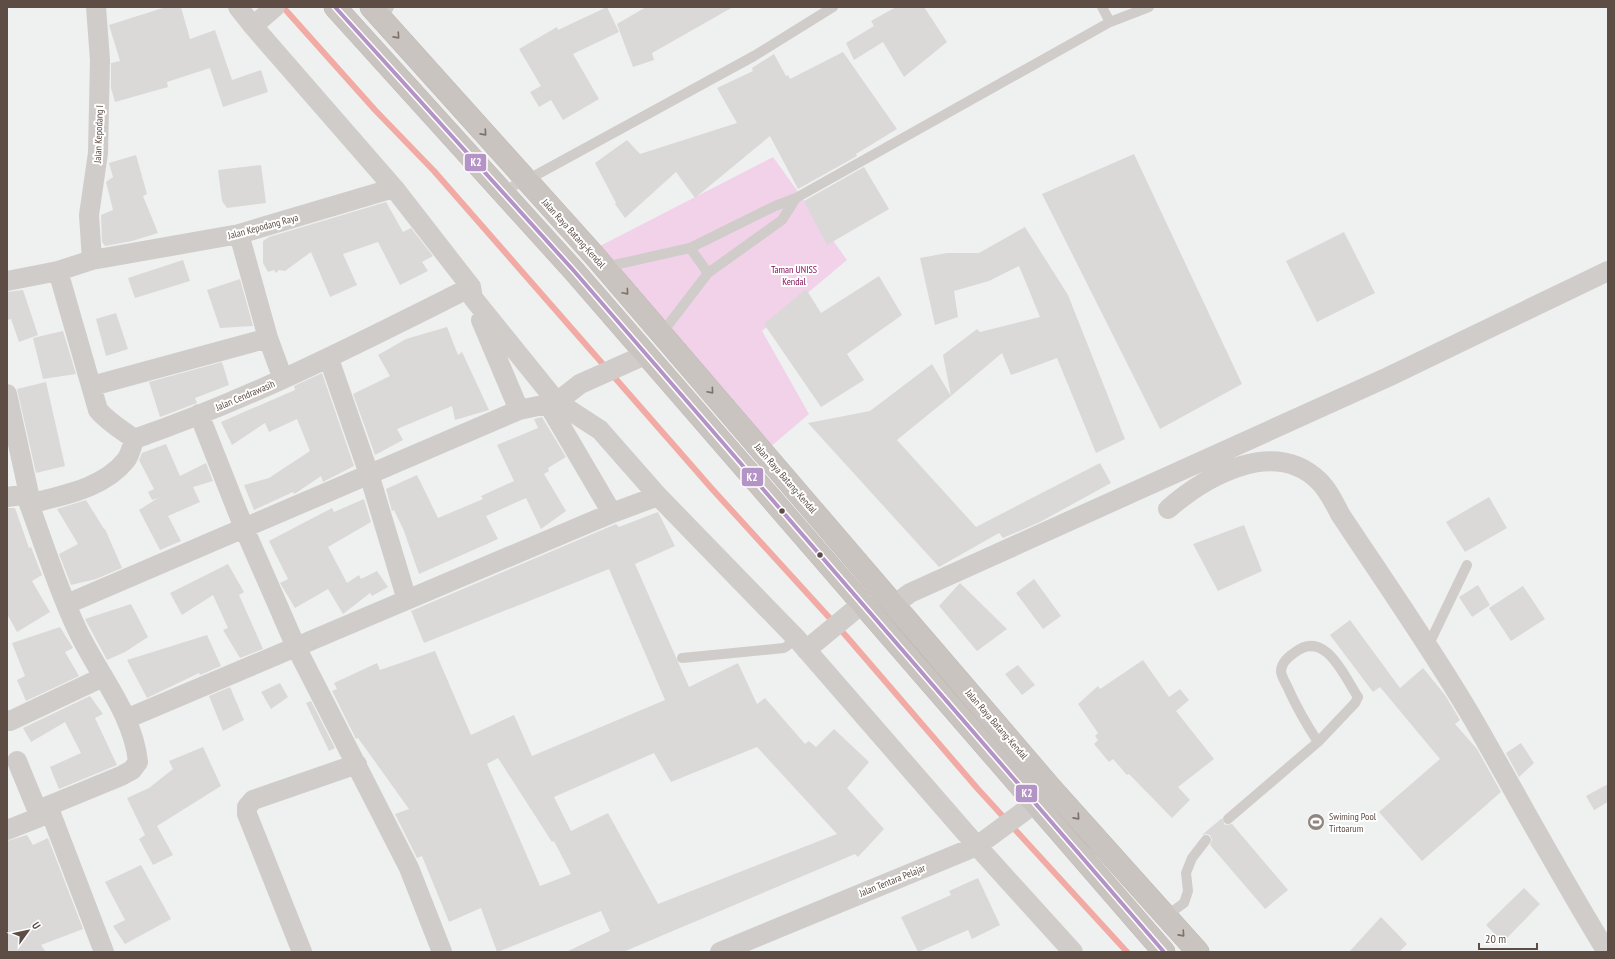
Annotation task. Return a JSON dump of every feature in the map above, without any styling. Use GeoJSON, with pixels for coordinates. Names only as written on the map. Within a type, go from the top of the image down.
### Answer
{"type":"FeatureCollection","features":[{"type":"Feature","properties":{"kind":"highway"},"geometry":{"type":"LineString","coordinates":[[335,7],[647,354],[863,603],[1034,804],[1164,952]]}},
{"type":"Feature","properties":{"kind":"highway","name":"Jalan Raya Batang-Kendal"},"geometry":{"type":"LineString","coordinates":[[381,11],[662,333],[1052,788],[1198,952]]}},
{"type":"Feature","properties":{"kind":"street","name":"Jalan Kepodang I"},"geometry":{"type":"LineString","coordinates":[[92,260],[89,215],[98,153],[100,60],[96,7]]}},
{"type":"Feature","properties":{"kind":"street"},"geometry":{"type":"LineString","coordinates":[[238,7],[263,18],[394,188],[472,293],[552,403],[612,513]]}},
{"type":"Feature","properties":{"kind":"street","name":"Jalan Kepodang Raya"},"geometry":{"type":"LineString","coordinates":[[7,281],[58,271],[92,260],[239,234],[394,188]]}},
{"type":"Feature","properties":{"kind":"street"},"geometry":{"type":"LineString","coordinates":[[239,234],[268,338],[283,379]]}},
{"type":"Feature","properties":{"kind":"street"},"geometry":{"type":"LineString","coordinates":[[7,497],[29,499],[72,493],[109,476],[127,459],[134,439],[105,418],[98,410],[58,271]]}},
{"type":"Feature","properties":{"kind":"street"},"geometry":{"type":"LineString","coordinates":[[895,604],[910,593],[1388,377],[1608,271]]}},
{"type":"Feature","properties":{"kind":"street"},"geometry":{"type":"LineString","coordinates":[[472,293],[519,410]]}},
{"type":"Feature","properties":{"kind":"street","name":"Jalan Cendrawasih"},"geometry":{"type":"LineString","coordinates":[[134,439],[283,379],[472,293]]}},
{"type":"Feature","properties":{"kind":"street"},"geometry":{"type":"LineString","coordinates":[[92,386],[268,338]]}},
{"type":"Feature","properties":{"kind":"street"},"geometry":{"type":"LineString","coordinates":[[67,604],[519,410],[552,403],[580,384],[647,354]]}},
{"type":"Feature","properties":{"kind":"street"},"geometry":{"type":"LineString","coordinates":[[329,359],[369,474],[407,600]]}},
{"type":"Feature","properties":{"kind":"street"},"geometry":{"type":"LineString","coordinates":[[7,394],[29,499],[75,627],[126,719],[137,750],[138,762],[132,770],[7,830]]}},
{"type":"Feature","properties":{"kind":"street"},"geometry":{"type":"LineString","coordinates":[[552,403],[600,430],[658,496],[806,644],[981,843],[1073,952]]}},
{"type":"Feature","properties":{"kind":"street"},"geometry":{"type":"LineString","coordinates":[[199,414],[244,528],[296,647],[409,868],[442,952]]}},
{"type":"Feature","properties":{"kind":"street"},"geometry":{"type":"LineString","coordinates":[[1168,508],[1183,495],[1215,476],[1233,468],[1253,463],[1280,461],[1302,469],[1318,480],[1328,492],[1340,514],[1428,646],[1473,718],[1574,899],[1607,952]]}},
{"type":"Feature","properties":{"kind":"street"},"geometry":{"type":"LineString","coordinates":[[126,719],[612,513],[658,496]]}},
{"type":"Feature","properties":{"kind":"street"},"geometry":{"type":"LineString","coordinates":[[806,644],[844,620],[863,603]]}},
{"type":"Feature","properties":{"kind":"street"},"geometry":{"type":"LineString","coordinates":[[7,720],[10,721],[103,677]]}},
{"type":"Feature","properties":{"kind":"street"},"geometry":{"type":"LineString","coordinates":[[17,761],[44,811],[104,952]]}},
{"type":"Feature","properties":{"kind":"street"},"geometry":{"type":"LineString","coordinates":[[302,952],[247,814],[247,807],[254,800],[357,764]]}},
{"type":"Feature","properties":{"kind":"street","name":"Jalan Tentara Pelajar"},"geometry":{"type":"LineString","coordinates":[[720,952],[981,843],[1034,804],[1052,788]]}},
{"type":"Feature","properties":{"kind":"lane"},"geometry":{"type":"LineString","coordinates":[[502,191],[527,180],[754,56],[833,7]]}},
{"type":"Feature","properties":{"kind":"lane"},"geometry":{"type":"LineString","coordinates":[[1102,7],[1110,22]]}},
{"type":"Feature","properties":{"kind":"lane"},"geometry":{"type":"LineString","coordinates":[[605,267],[690,248],[775,206],[796,198],[1110,22],[1149,7]]}},
{"type":"Feature","properties":{"kind":"lane"},"geometry":{"type":"LineString","coordinates":[[662,333],[708,273],[782,220],[796,198]]}},
{"type":"Feature","properties":{"kind":"lane"},"geometry":{"type":"LineString","coordinates":[[690,248],[708,273]]}},
{"type":"Feature","properties":{"kind":"lane"},"geometry":{"type":"LineString","coordinates":[[1428,646],[1467,565]]}},
{"type":"Feature","properties":{"kind":"lane"},"geometry":{"type":"LineString","coordinates":[[682,658],[784,648],[806,644]]}},
{"type":"Feature","properties":{"kind":"lane"},"geometry":{"type":"LineString","coordinates":[[1228,819],[1318,742],[1349,710],[1358,697],[1331,655],[1320,646],[1314,645],[1298,650],[1288,658],[1282,665],[1281,672],[1297,710],[1318,742]]}},
{"type":"Feature","properties":{"kind":"lane"},"geometry":{"type":"LineString","coordinates":[[1166,916],[1184,903],[1188,891],[1186,873],[1192,858],[1206,840]]}},
{"type":"Feature","properties":{"kind":"green space","name":"Taman UNISS Kendal"},"geometry":{"type":"Polygon","coordinates":[[[773,157],[847,260],[762,331],[809,414],[769,448],[598,247],[773,157]]]}},
{"type":"Feature","properties":{"kind":"building"},"geometry":{"type":"Polygon","coordinates":[[[166,7],[181,7],[190,39],[215,30],[232,80],[261,70],[268,92],[223,107],[210,68],[167,82],[168,87],[115,102],[111,88],[111,63],[120,61],[109,25],[166,7]]]}},
{"type":"Feature","properties":{"kind":"building"},"geometry":{"type":"Polygon","coordinates":[[[607,7],[619,32],[573,54],[599,99],[563,120],[551,100],[539,107],[530,92],[541,86],[519,49],[557,27],[558,30],[607,7]]]}},
{"type":"Feature","properties":{"kind":"building"},"geometry":{"type":"Polygon","coordinates":[[[646,7],[733,7],[652,53],[654,60],[633,67],[617,24],[646,7]]]}},
{"type":"Feature","properties":{"kind":"building"},"geometry":{"type":"Polygon","coordinates":[[[896,7],[924,7],[947,42],[904,77],[883,42],[854,60],[846,43],[874,26],[871,21],[896,7]]]}},
{"type":"Feature","properties":{"kind":"building"},"geometry":{"type":"Polygon","coordinates":[[[843,52],[897,129],[856,154],[857,156],[798,189],[770,136],[695,198],[676,172],[625,218],[615,204],[616,203],[595,163],[627,140],[640,154],[737,123],[717,88],[753,71],[752,68],[774,54],[786,76],[788,75],[790,79],[843,52]]]}},
{"type":"Feature","properties":{"kind":"building"},"geometry":{"type":"Polygon","coordinates":[[[1134,154],[1242,384],[1160,429],[1042,194],[1134,154]]]}},
{"type":"Feature","properties":{"kind":"building"},"geometry":{"type":"Polygon","coordinates":[[[136,155],[147,194],[143,196],[158,233],[132,241],[105,246],[102,242],[101,215],[113,210],[106,182],[113,177],[109,163],[136,155]]]}},
{"type":"Feature","properties":{"kind":"building"},"geometry":{"type":"Polygon","coordinates":[[[261,165],[266,203],[227,208],[222,201],[218,170],[261,165]]]}},
{"type":"Feature","properties":{"kind":"building"},"geometry":{"type":"Polygon","coordinates":[[[864,167],[889,209],[827,245],[804,201],[864,167]]]}},
{"type":"Feature","properties":{"kind":"building"},"geometry":{"type":"Polygon","coordinates":[[[386,202],[403,232],[411,228],[433,256],[422,262],[428,271],[400,285],[378,242],[343,254],[357,285],[330,297],[311,252],[285,271],[279,270],[276,273],[274,270],[268,272],[263,263],[263,241],[269,237],[386,202]]]}},
{"type":"Feature","properties":{"kind":"building"},"geometry":{"type":"Polygon","coordinates":[[[1025,227],[1068,295],[1125,439],[1096,453],[1057,358],[1011,375],[1002,353],[951,396],[943,355],[977,329],[980,332],[1040,317],[1019,266],[989,281],[954,291],[958,317],[935,325],[920,258],[947,253],[979,253],[1025,227]]]}},
{"type":"Feature","properties":{"kind":"building"},"geometry":{"type":"Polygon","coordinates":[[[1344,232],[1375,293],[1317,322],[1286,261],[1344,232]]]}},
{"type":"Feature","properties":{"kind":"building"},"geometry":{"type":"Polygon","coordinates":[[[183,260],[190,281],[135,298],[128,278],[183,260]]]}},
{"type":"Feature","properties":{"kind":"building"},"geometry":{"type":"Polygon","coordinates":[[[879,276],[902,315],[847,354],[864,380],[821,407],[764,324],[806,289],[821,313],[879,276]]]}},
{"type":"Feature","properties":{"kind":"building"},"geometry":{"type":"Polygon","coordinates":[[[240,279],[253,326],[220,328],[207,290],[240,279]]]}},
{"type":"Feature","properties":{"kind":"building"},"geometry":{"type":"Polygon","coordinates":[[[23,290],[38,335],[19,342],[11,319],[7,320],[7,292],[23,290]]]}},
{"type":"Feature","properties":{"kind":"building"},"geometry":{"type":"Polygon","coordinates":[[[116,313],[128,349],[106,356],[96,319],[116,313]]]}},
{"type":"Feature","properties":{"kind":"building"},"geometry":{"type":"Polygon","coordinates":[[[447,327],[458,355],[462,352],[489,410],[455,420],[452,406],[397,429],[403,440],[375,455],[353,394],[390,376],[378,355],[406,339],[447,327]]]}},
{"type":"Feature","properties":{"kind":"building"},"geometry":{"type":"Polygon","coordinates":[[[63,331],[76,374],[43,379],[33,338],[63,331]]]}},
{"type":"Feature","properties":{"kind":"building"},"geometry":{"type":"Polygon","coordinates":[[[222,362],[229,385],[195,398],[197,403],[160,417],[149,382],[222,362]]]}},
{"type":"Feature","properties":{"kind":"building"},"geometry":{"type":"Polygon","coordinates":[[[932,364],[951,396],[897,440],[976,527],[1100,463],[1111,483],[1040,522],[1003,538],[999,533],[939,567],[808,423],[870,411],[932,364]]]}},
{"type":"Feature","properties":{"kind":"building"},"geometry":{"type":"Polygon","coordinates":[[[322,373],[354,466],[323,482],[321,476],[296,493],[294,494],[293,492],[254,510],[244,485],[269,478],[310,451],[297,419],[269,432],[265,423],[232,445],[221,422],[295,390],[294,386],[322,373]]]}},
{"type":"Feature","properties":{"kind":"building"},"geometry":{"type":"Polygon","coordinates":[[[46,382],[65,466],[36,473],[17,389],[46,382]]]}},
{"type":"Feature","properties":{"kind":"building"},"geometry":{"type":"Polygon","coordinates":[[[542,417],[566,457],[548,468],[549,471],[544,474],[566,511],[541,529],[526,498],[486,516],[498,539],[419,574],[404,531],[394,510],[392,511],[386,489],[417,475],[438,518],[483,499],[481,496],[514,481],[497,445],[538,428],[534,419],[542,417]]]}},
{"type":"Feature","properties":{"kind":"building"},"geometry":{"type":"Polygon","coordinates":[[[166,444],[180,476],[206,463],[213,481],[193,487],[200,502],[168,516],[181,541],[160,550],[139,510],[158,498],[152,500],[148,492],[154,489],[139,460],[142,453],[166,444]]]}},
{"type":"Feature","properties":{"kind":"building"},"geometry":{"type":"Polygon","coordinates":[[[1489,497],[1507,528],[1465,552],[1446,522],[1489,497]]]}},
{"type":"Feature","properties":{"kind":"building"},"geometry":{"type":"Polygon","coordinates":[[[364,499],[371,522],[328,547],[347,583],[359,575],[361,579],[377,571],[388,587],[372,596],[370,593],[343,614],[328,589],[295,608],[280,583],[288,579],[269,541],[332,508],[334,512],[364,499]]]}},
{"type":"Feature","properties":{"kind":"building"},"geometry":{"type":"Polygon","coordinates":[[[86,500],[105,529],[122,568],[96,579],[71,585],[59,554],[78,544],[57,509],[86,500]]]}},
{"type":"Feature","properties":{"kind":"building"},"geometry":{"type":"Polygon","coordinates":[[[7,508],[15,508],[29,548],[31,547],[42,575],[32,581],[50,612],[17,632],[7,614],[7,508]]]}},
{"type":"Feature","properties":{"kind":"building"},"geometry":{"type":"Polygon","coordinates":[[[658,512],[675,546],[635,564],[689,687],[738,663],[757,704],[765,698],[805,744],[809,741],[816,747],[834,729],[869,762],[847,788],[884,829],[858,857],[855,854],[623,952],[566,952],[610,931],[601,911],[497,952],[481,908],[449,922],[422,856],[417,858],[395,814],[409,809],[358,738],[356,739],[332,691],[337,689],[334,683],[377,663],[380,670],[435,651],[471,735],[514,715],[532,756],[665,700],[609,569],[424,643],[411,611],[616,524],[619,527],[658,512]],[[757,747],[671,782],[654,753],[554,797],[571,831],[608,813],[658,904],[837,834],[757,747]],[[498,758],[487,764],[540,886],[571,874],[554,841],[552,842],[498,758]]]}},
{"type":"Feature","properties":{"kind":"building"},"geometry":{"type":"Polygon","coordinates":[[[1244,525],[1262,571],[1218,591],[1193,544],[1244,525]]]}},
{"type":"Feature","properties":{"kind":"building"},"geometry":{"type":"Polygon","coordinates":[[[228,564],[244,592],[239,595],[263,649],[240,658],[223,630],[228,628],[213,595],[182,615],[170,593],[228,564]]]}},
{"type":"Feature","properties":{"kind":"building"},"geometry":{"type":"Polygon","coordinates":[[[1034,579],[1061,616],[1043,629],[1016,593],[1034,579]]]}},
{"type":"Feature","properties":{"kind":"building"},"geometry":{"type":"Polygon","coordinates":[[[960,583],[1007,629],[977,651],[939,606],[960,583]]]}},
{"type":"Feature","properties":{"kind":"building"},"geometry":{"type":"Polygon","coordinates":[[[1478,585],[1490,605],[1472,617],[1459,597],[1478,585]]]}},
{"type":"Feature","properties":{"kind":"building"},"geometry":{"type":"Polygon","coordinates":[[[1523,586],[1545,619],[1511,641],[1489,608],[1523,586]]]}},
{"type":"Feature","properties":{"kind":"building"},"geometry":{"type":"Polygon","coordinates":[[[131,604],[148,637],[125,652],[107,660],[85,619],[131,604]]]}},
{"type":"Feature","properties":{"kind":"building"},"geometry":{"type":"Polygon","coordinates":[[[1350,620],[1400,688],[1423,668],[1445,695],[1460,720],[1455,724],[1477,749],[1501,792],[1422,861],[1379,812],[1440,759],[1380,687],[1373,692],[1330,635],[1350,620]]]}},
{"type":"Feature","properties":{"kind":"building"},"geometry":{"type":"Polygon","coordinates":[[[60,627],[73,648],[65,652],[79,676],[26,701],[17,680],[25,676],[12,643],[60,627]]]}},
{"type":"Feature","properties":{"kind":"building"},"geometry":{"type":"Polygon","coordinates":[[[207,635],[221,666],[200,675],[199,673],[147,698],[127,660],[207,635]]]}},
{"type":"Feature","properties":{"kind":"building"},"geometry":{"type":"Polygon","coordinates":[[[1143,660],[1169,697],[1180,689],[1189,700],[1176,711],[1214,759],[1178,787],[1190,800],[1172,818],[1129,774],[1127,775],[1113,759],[1109,762],[1094,744],[1098,740],[1095,736],[1098,733],[1078,704],[1098,686],[1100,689],[1143,660]]]}},
{"type":"Feature","properties":{"kind":"building"},"geometry":{"type":"Polygon","coordinates":[[[1018,665],[1035,685],[1022,695],[1005,674],[1018,665]]]}},
{"type":"Feature","properties":{"kind":"building"},"geometry":{"type":"Polygon","coordinates":[[[280,683],[288,697],[271,709],[261,692],[280,683]]]}},
{"type":"Feature","properties":{"kind":"building"},"geometry":{"type":"Polygon","coordinates":[[[230,687],[244,720],[223,731],[209,696],[230,687]]]}},
{"type":"Feature","properties":{"kind":"building"},"geometry":{"type":"Polygon","coordinates":[[[90,696],[103,714],[95,718],[117,765],[59,789],[50,767],[81,753],[65,722],[31,742],[23,728],[90,696]]]}},
{"type":"Feature","properties":{"kind":"building"},"geometry":{"type":"Polygon","coordinates":[[[311,701],[335,748],[329,751],[306,703],[311,701]]]}},
{"type":"Feature","properties":{"kind":"building"},"geometry":{"type":"Polygon","coordinates":[[[1521,743],[1534,763],[1519,777],[1506,753],[1521,743]]]}},
{"type":"Feature","properties":{"kind":"building"},"geometry":{"type":"Polygon","coordinates":[[[203,747],[221,786],[157,826],[173,855],[153,865],[139,839],[145,835],[127,798],[149,788],[173,769],[169,761],[203,747]]]}},
{"type":"Feature","properties":{"kind":"building"},"geometry":{"type":"Polygon","coordinates":[[[1608,784],[1608,802],[1594,810],[1586,796],[1608,784]]]}},
{"type":"Feature","properties":{"kind":"building"},"geometry":{"type":"Polygon","coordinates":[[[1222,818],[1225,825],[1232,824],[1288,890],[1265,909],[1210,845],[1212,840],[1210,835],[1202,835],[1222,818]]]}},
{"type":"Feature","properties":{"kind":"building"},"geometry":{"type":"Polygon","coordinates":[[[27,835],[33,845],[48,838],[83,929],[41,945],[46,952],[7,952],[7,841],[27,835]]]}},
{"type":"Feature","properties":{"kind":"building"},"geometry":{"type":"Polygon","coordinates":[[[141,865],[171,919],[125,944],[113,926],[125,920],[105,882],[141,865]]]}},
{"type":"Feature","properties":{"kind":"building"},"geometry":{"type":"Polygon","coordinates":[[[978,878],[1000,925],[972,939],[968,930],[918,952],[901,917],[951,895],[949,891],[978,878]]]}},
{"type":"Feature","properties":{"kind":"building"},"geometry":{"type":"Polygon","coordinates":[[[1524,888],[1540,904],[1503,942],[1486,925],[1524,888]]]}},
{"type":"Feature","properties":{"kind":"building"},"geometry":{"type":"Polygon","coordinates":[[[1381,917],[1407,944],[1399,952],[1349,952],[1381,917]]]}},
{"type":"Feature","properties":{"kind":"waterway"},"geometry":{"type":"LineString","coordinates":[[283,7],[375,110],[434,171],[713,490],[847,637],[977,788],[1127,952]]}},
{"type":"Feature","properties":{"kind":"transit line","name":"K2"},"geometry":{"type":"LineString","coordinates":[[335,7],[574,271],[1164,952]]}},
{"type":"Feature","properties":{"kind":"place","name":"Swiming Pool Tirtoarum"},"geometry":{"type":"Point","coordinates":[1316,822]}}]}
